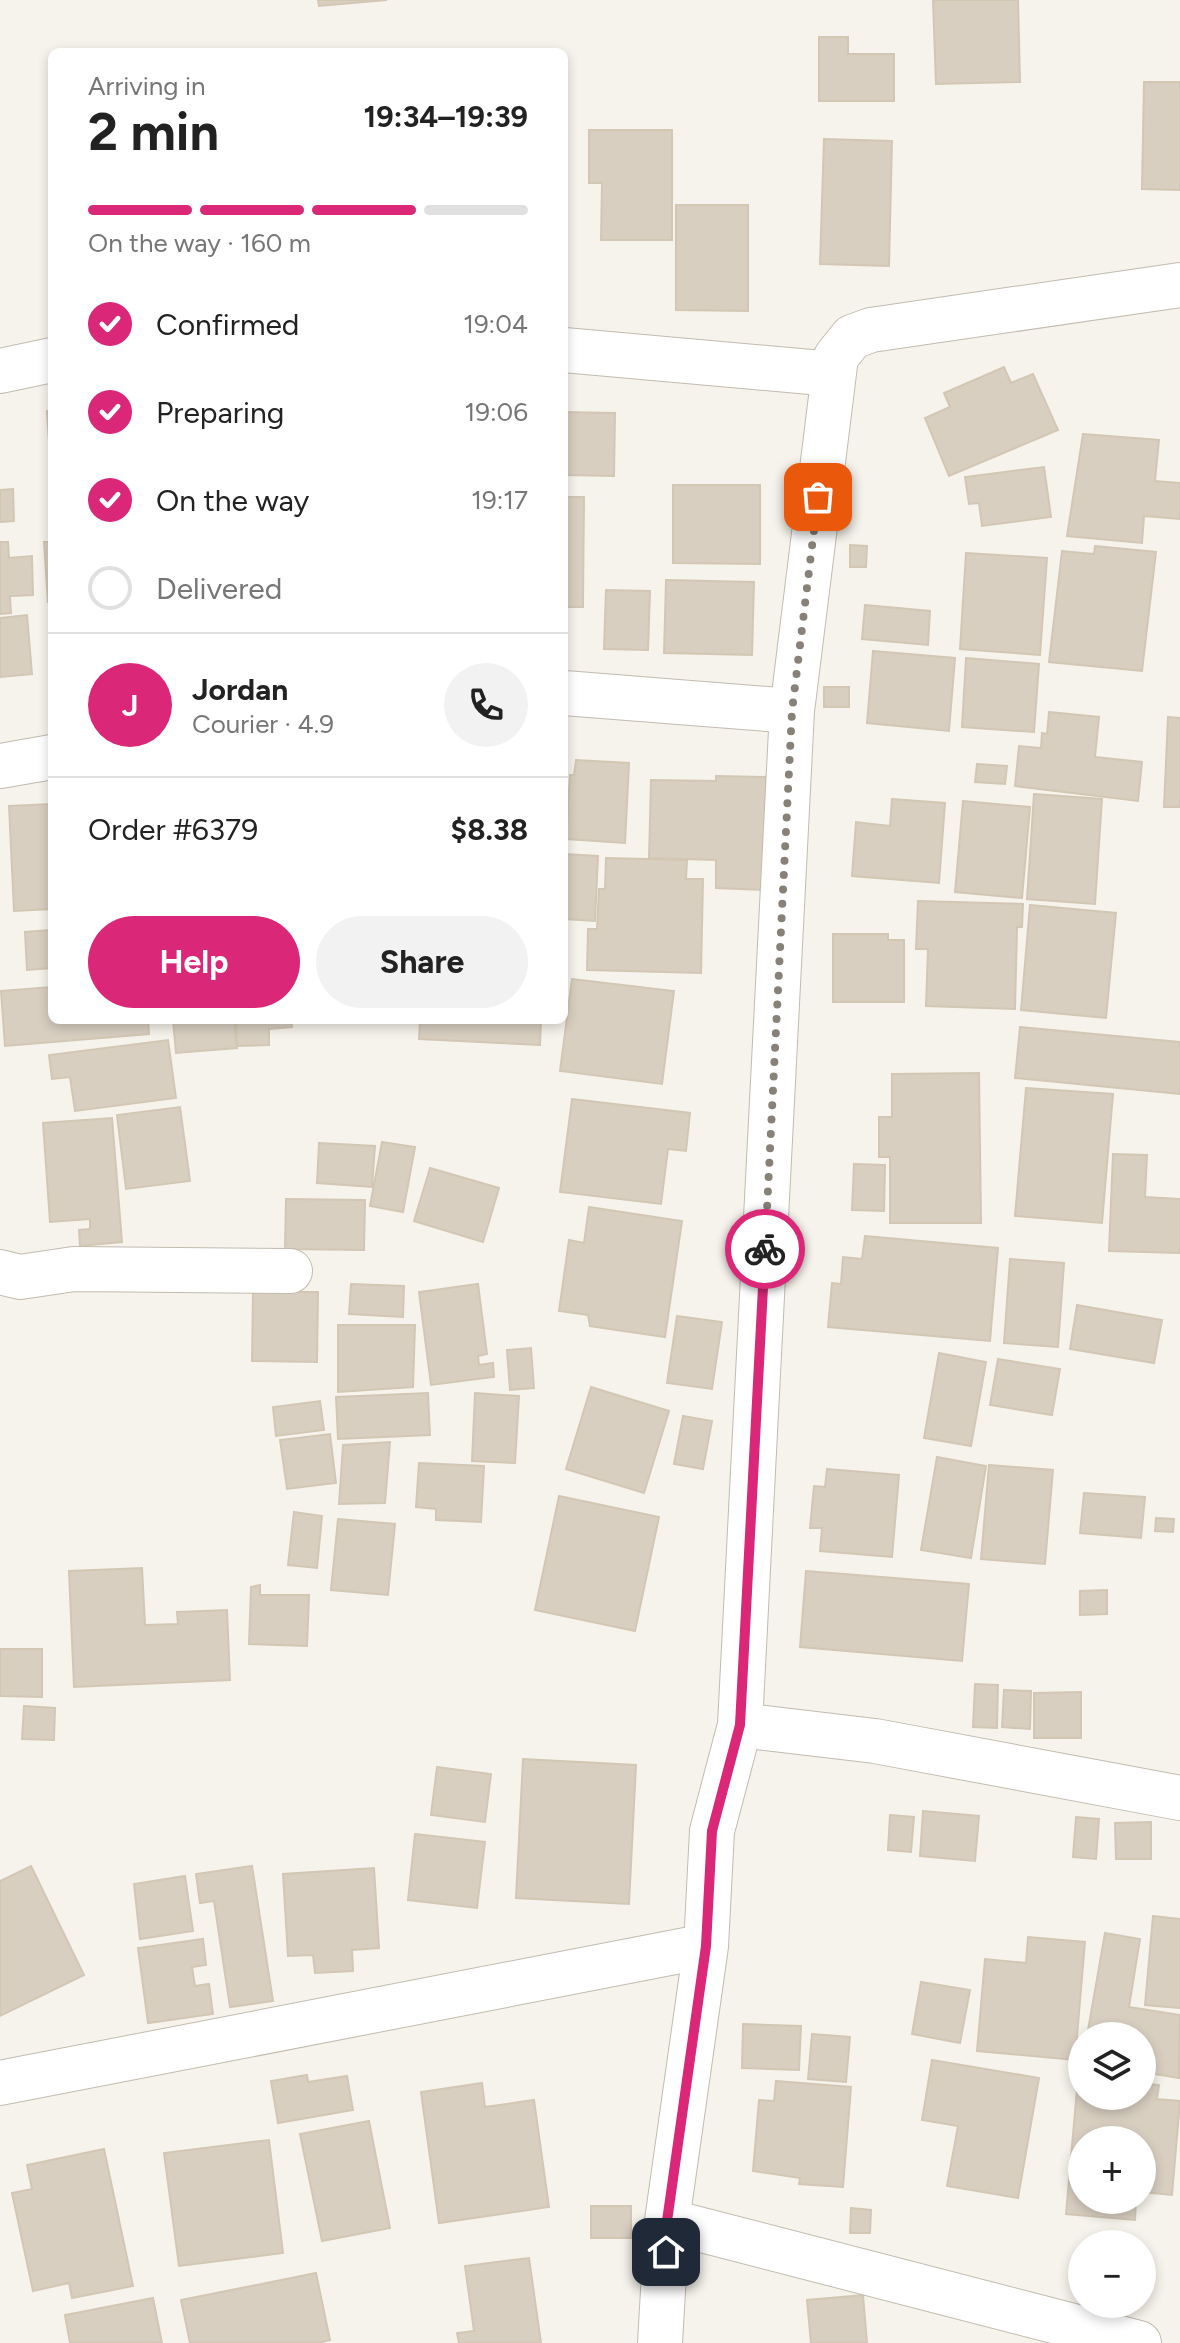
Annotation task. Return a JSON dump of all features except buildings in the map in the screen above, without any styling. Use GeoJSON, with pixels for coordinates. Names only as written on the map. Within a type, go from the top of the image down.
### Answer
{"type":"FeatureCollection","features":[{"type":"Feature","properties":{"kind":"street"},"geometry":{"type":"LineString","coordinates":[[660,2343],[667,2221],[706,1946],[712,1831],[740,1725],[792,711],[833,374],[839,350],[852,337],[871,330],[1180,285]]}},
{"type":"Feature","properties":{"kind":"street"},"geometry":{"type":"LineString","coordinates":[[568,350],[833,374]]}},
{"type":"Feature","properties":{"kind":"street"},"geometry":{"type":"LineString","coordinates":[[0,371],[48,361]]}},
{"type":"Feature","properties":{"kind":"street"},"geometry":{"type":"LineString","coordinates":[[568,693],[792,711]]}},
{"type":"Feature","properties":{"kind":"street"},"geometry":{"type":"LineString","coordinates":[[0,766],[48,758]]}},
{"type":"Feature","properties":{"kind":"street"},"geometry":{"type":"LineString","coordinates":[[0,1272],[20,1277],[74,1269],[290,1271]]}},
{"type":"Feature","properties":{"kind":"street"},"geometry":{"type":"LineString","coordinates":[[740,1725],[875,1741],[1180,1798]]}},
{"type":"Feature","properties":{"kind":"street"},"geometry":{"type":"LineString","coordinates":[[0,2083],[706,1946]]}},
{"type":"Feature","properties":{"kind":"street"},"geometry":{"type":"LineString","coordinates":[[667,2221],[1139,2343]]}},
{"type":"Feature","properties":{"kind":"way so far"},"geometry":{"type":"LineString","coordinates":[[765,1249],[792,711],[818,497]]}},
{"type":"Feature","properties":{"kind":"route"},"geometry":{"type":"LineString","coordinates":[[666,2252],[667,2221],[706,1946],[712,1831],[740,1725],[765,1249]]}}]}
